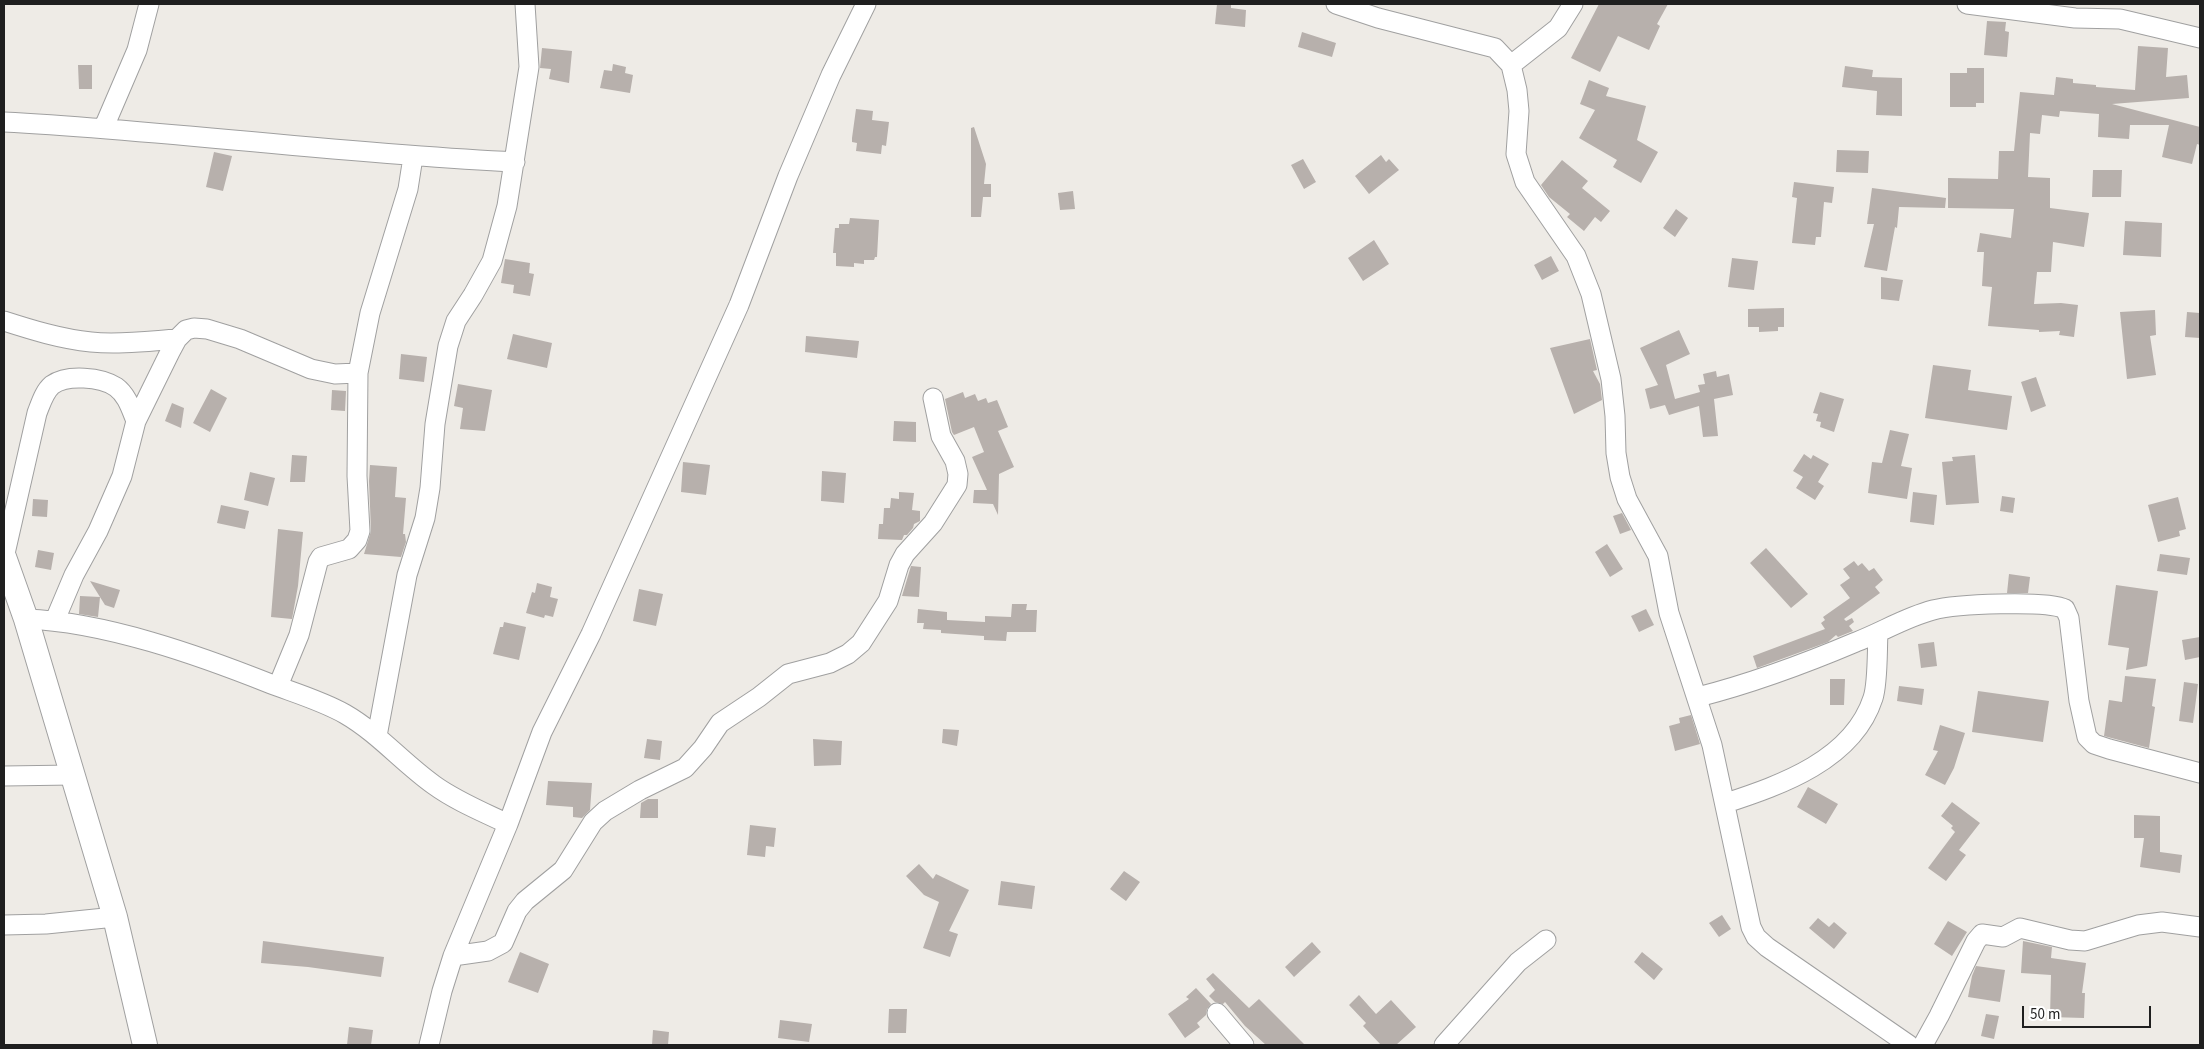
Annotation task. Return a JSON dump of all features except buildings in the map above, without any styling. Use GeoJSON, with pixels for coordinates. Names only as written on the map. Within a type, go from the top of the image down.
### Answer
{"type":"FeatureCollection","features":[{"type":"Feature","properties":{"kind":"street"},"geometry":{"type":"LineString","coordinates":[[104,128],[137,50],[149,4]]}},
{"type":"Feature","properties":{"kind":"street"},"geometry":{"type":"LineString","coordinates":[[378,736],[407,575],[425,518],[430,488],[435,424],[448,346],[456,320],[492,261],[508,206],[529,67],[525,4]]}},
{"type":"Feature","properties":{"kind":"street"},"geometry":{"type":"LineString","coordinates":[[429,1045],[453,956],[508,824],[542,732],[591,634],[739,304],[792,166],[831,75],[866,4]]}},
{"type":"Feature","properties":{"kind":"street"},"geometry":{"type":"LineString","coordinates":[[1336,4],[1378,18],[1495,48],[1511,65],[1517,90],[1519,111],[1516,154],[1525,182],[1576,256],[1591,294],[1611,379],[1616,453],[1620,477],[1627,499],[1658,556],[1669,613],[1698,698],[1726,803],[1751,927],[1756,937],[1800,971],[1909,1045]]}},
{"type":"Feature","properties":{"kind":"street"},"geometry":{"type":"LineString","coordinates":[[1511,65],[1558,28],[1573,4]]}},
{"type":"Feature","properties":{"kind":"street"},"geometry":{"type":"LineString","coordinates":[[1966,4],[2075,18],[2120,19],[2200,38]]}},
{"type":"Feature","properties":{"kind":"street"},"geometry":{"type":"LineString","coordinates":[[4,122],[104,128],[413,157],[515,162]]}},
{"type":"Feature","properties":{"kind":"street"},"geometry":{"type":"LineString","coordinates":[[278,686],[299,635],[318,562],[321,557],[349,548],[356,540],[360,531],[357,476],[358,373],[370,313],[408,189],[413,157]]}},
{"type":"Feature","properties":{"kind":"street"},"geometry":{"type":"LineString","coordinates":[[4,321],[44,333],[92,342],[177,339]]}},
{"type":"Feature","properties":{"kind":"street"},"geometry":{"type":"LineString","coordinates":[[55,620],[74,574],[98,531],[122,476],[136,421],[177,339],[186,330],[194,328],[207,329],[270,351],[311,370],[335,374],[358,373]]}},
{"type":"Feature","properties":{"kind":"street"},"geometry":{"type":"LineString","coordinates":[[136,421],[128,402],[116,387],[81,377],[52,385],[44,395],[37,413],[4,558],[26,619],[115,917],[145,1045]]}},
{"type":"Feature","properties":{"kind":"street"},"geometry":{"type":"LineString","coordinates":[[453,956],[488,951],[503,943],[517,911],[525,901],[563,870],[593,822],[605,811],[640,790],[685,768],[703,748],[720,722],[759,697],[788,674],[830,662],[848,654],[861,643],[888,600],[899,565],[905,554],[932,523],[957,485],[958,474],[955,461],[941,436],[933,398]]}},
{"type":"Feature","properties":{"kind":"street"},"geometry":{"type":"LineString","coordinates":[[1698,698],[1791,669],[1878,633],[1904,620],[1935,609],[2016,604],[2058,606],[2065,610],[2069,618],[2079,701],[2087,737],[2094,744],[2109,749],[2200,773]]}},
{"type":"Feature","properties":{"kind":"street"},"geometry":{"type":"LineString","coordinates":[[26,619],[55,620],[178,650],[278,686],[344,714],[378,736],[434,786],[508,824]]}},
{"type":"Feature","properties":{"kind":"street"},"geometry":{"type":"LineString","coordinates":[[1726,803],[1774,787],[1804,773],[1853,733],[1865,717],[1874,696],[1878,633]]}},
{"type":"Feature","properties":{"kind":"street"},"geometry":{"type":"LineString","coordinates":[[4,776],[72,775]]}},
{"type":"Feature","properties":{"kind":"street"},"geometry":{"type":"LineString","coordinates":[[4,924],[46,924],[115,917]]}},
{"type":"Feature","properties":{"kind":"street"},"geometry":{"type":"LineString","coordinates":[[1923,1045],[1976,941],[1982,934],[2003,937],[2020,928],[2070,940],[2085,941],[2138,925],[2162,922],[2200,927]]}},
{"type":"Feature","properties":{"kind":"street"},"geometry":{"type":"LineString","coordinates":[[1444,1045],[1518,962],[1546,940]]}},
{"type":"Feature","properties":{"kind":"street"},"geometry":{"type":"LineString","coordinates":[[1217,1013],[1244,1045]]}}]}
